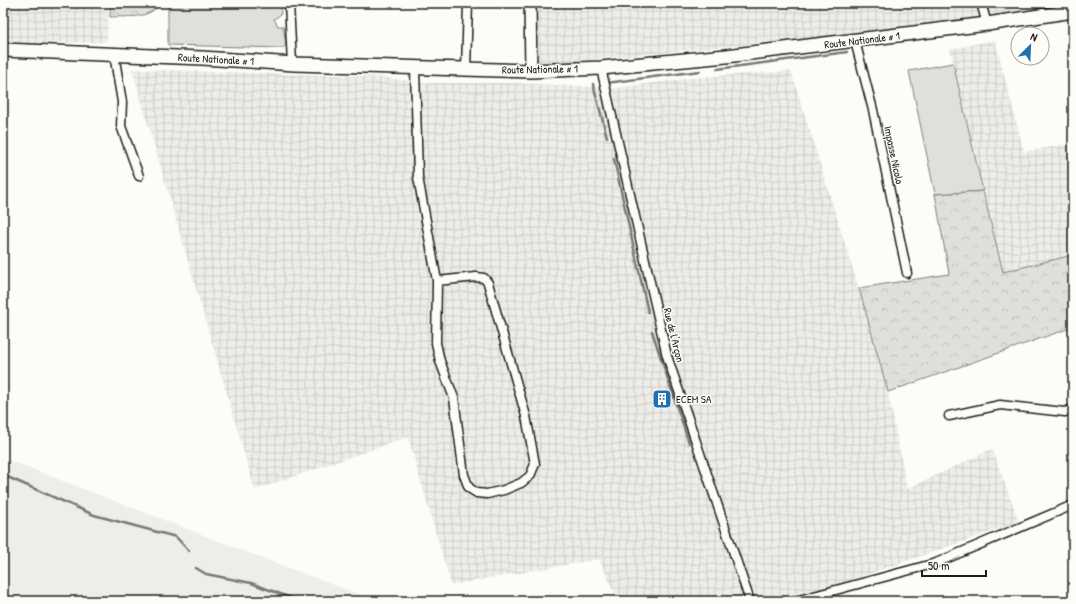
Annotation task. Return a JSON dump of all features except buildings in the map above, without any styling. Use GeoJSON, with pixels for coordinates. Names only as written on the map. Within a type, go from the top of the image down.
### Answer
{"type":"FeatureCollection","features":[{"type":"Feature","properties":{"kind":"main road","name":"Route Nationale # 1"},"geometry":{"type":"LineString","coordinates":[[3,50],[114,54],[292,64],[531,71],[600,68],[855,41],[1073,11]]}},
{"type":"Feature","properties":{"kind":"street"},"geometry":{"type":"LineString","coordinates":[[288,3],[292,64]]}},
{"type":"Feature","properties":{"kind":"street"},"geometry":{"type":"LineString","coordinates":[[466,69],[468,3]]}},
{"type":"Feature","properties":{"kind":"street"},"geometry":{"type":"LineString","coordinates":[[530,3],[531,71]]}},
{"type":"Feature","properties":{"kind":"street"},"geometry":{"type":"LineString","coordinates":[[981,3],[987,24]]}},
{"type":"Feature","properties":{"kind":"street","name":"Impasse Nicolo"},"geometry":{"type":"LineString","coordinates":[[855,41],[874,110],[907,273]]}},
{"type":"Feature","properties":{"kind":"street"},"geometry":{"type":"LineString","coordinates":[[114,54],[122,102],[121,126],[139,176]]}},
{"type":"Feature","properties":{"kind":"street"},"geometry":{"type":"LineString","coordinates":[[415,68],[418,177],[437,281],[436,343],[440,361],[454,398],[464,475],[470,488],[477,493],[487,494],[504,490],[530,476],[535,464],[526,416],[488,284],[484,278],[476,277],[437,281]]}},
{"type":"Feature","properties":{"kind":"street","name":"Rue de l'Arçon"},"geometry":{"type":"LineString","coordinates":[[600,68],[667,356],[750,601]]}},
{"type":"Feature","properties":{"kind":"street"},"geometry":{"type":"LineString","coordinates":[[949,416],[1000,405],[1064,412],[1073,409]]}},
{"type":"Feature","properties":{"kind":"street"},"geometry":{"type":"LineString","coordinates":[[795,601],[936,563],[1073,505]]}},
{"type":"Feature","properties":{"kind":"shaded area"},"geometry":{"type":"Polygon","coordinates":[[[3,3],[108,3],[107,42],[3,44],[3,3]]]}},
{"type":"Feature","properties":{"kind":"shaded area"},"geometry":{"type":"Polygon","coordinates":[[[534,3],[1069,3],[997,20],[535,65],[534,3]]]}},
{"type":"Feature","properties":{"kind":"shaded area"},"geometry":{"type":"Polygon","coordinates":[[[995,40],[1024,152],[1069,144],[1073,158],[1073,256],[1003,272],[950,49],[995,40]]]}},
{"type":"Feature","properties":{"kind":"shaded area"},"geometry":{"type":"Polygon","coordinates":[[[132,69],[379,77],[426,83],[512,83],[617,88],[688,78],[791,71],[855,276],[888,392],[907,489],[992,449],[1019,522],[791,601],[618,601],[599,559],[451,585],[408,437],[255,490],[132,69]]]}},
{"type":"Feature","properties":{"kind":"shaded area"},"geometry":{"type":"Polygon","coordinates":[[[3,458],[278,564],[377,601],[3,601],[3,458]]]}},
{"type":"Feature","properties":{"kind":"green space"},"geometry":{"type":"Polygon","coordinates":[[[110,3],[160,3],[144,15],[131,17],[110,17],[110,3]]]}},
{"type":"Feature","properties":{"kind":"green space"},"geometry":{"type":"Polygon","coordinates":[[[168,3],[280,3],[281,14],[274,19],[278,26],[283,26],[286,45],[283,48],[168,45],[168,3]]]}},
{"type":"Feature","properties":{"kind":"green space"},"geometry":{"type":"Polygon","coordinates":[[[953,63],[983,191],[935,194],[909,71],[953,63]]]}},
{"type":"Feature","properties":{"kind":"green space"},"geometry":{"type":"Polygon","coordinates":[[[983,191],[1003,272],[1073,255],[1073,327],[888,392],[859,288],[949,274],[935,194],[983,191]]]}},
{"type":"Feature","properties":{"kind":"waterway"},"geometry":{"type":"LineString","coordinates":[[717,69],[847,52]]}},
{"type":"Feature","properties":{"kind":"waterway"},"geometry":{"type":"LineString","coordinates":[[606,83],[700,71]]}},
{"type":"Feature","properties":{"kind":"waterway"},"geometry":{"type":"LineString","coordinates":[[593,84],[607,137]]}},
{"type":"Feature","properties":{"kind":"waterway"},"geometry":{"type":"LineString","coordinates":[[614,159],[648,312]]}},
{"type":"Feature","properties":{"kind":"waterway"},"geometry":{"type":"LineString","coordinates":[[652,331],[689,443]]}},
{"type":"Feature","properties":{"kind":"waterway"},"geometry":{"type":"LineString","coordinates":[[3,475],[94,515],[176,537],[189,551]]}},
{"type":"Feature","properties":{"kind":"waterway"},"geometry":{"type":"LineString","coordinates":[[196,568],[206,574],[251,583],[299,601]]}},
{"type":"Feature","properties":{"kind":"place","name":"ECEM SA"},"geometry":{"type":"Point","coordinates":[662,399]}}]}
